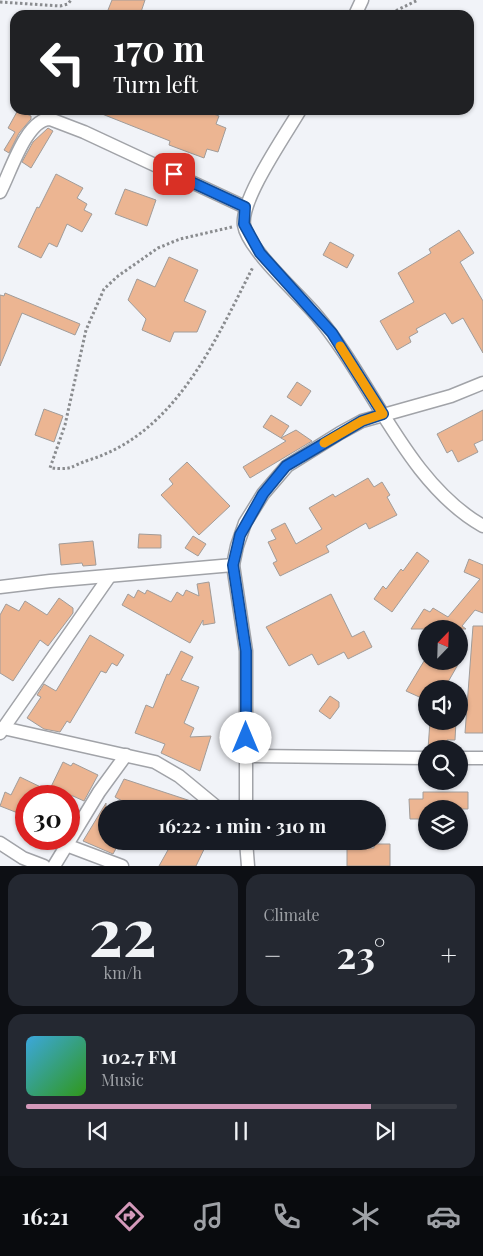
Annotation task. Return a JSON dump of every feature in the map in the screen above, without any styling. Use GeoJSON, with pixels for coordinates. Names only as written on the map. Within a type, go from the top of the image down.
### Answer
{"type":"FeatureCollection","features":[{"type":"Feature","properties":{"kind":"street"},"geometry":{"type":"LineString","coordinates":[[297,115],[245,207],[244,224],[260,253],[332,333],[383,414],[427,478],[443,496],[483,526]]}},
{"type":"Feature","properties":{"kind":"street"},"geometry":{"type":"LineString","coordinates":[[0,192],[20,147],[36,127],[45,119],[50,118],[245,207]]}},
{"type":"Feature","properties":{"kind":"street"},"geometry":{"type":"LineString","coordinates":[[246,800],[246,651],[233,565],[237,546],[246,523],[263,494],[286,466],[362,421],[452,396],[483,383]]}},
{"type":"Feature","properties":{"kind":"street"},"geometry":{"type":"LineString","coordinates":[[0,587],[233,565]]}},
{"type":"Feature","properties":{"kind":"street"},"geometry":{"type":"LineString","coordinates":[[109,577],[1,730],[126,755],[161,764],[185,780],[208,800]]}},
{"type":"Feature","properties":{"kind":"street"},"geometry":{"type":"LineString","coordinates":[[80,824],[126,755]]}},
{"type":"Feature","properties":{"kind":"street"},"geometry":{"type":"LineString","coordinates":[[246,756],[418,758]]}},
{"type":"Feature","properties":{"kind":"street"},"geometry":{"type":"LineString","coordinates":[[468,758],[483,758]]}},
{"type":"Feature","properties":{"kind":"street"},"geometry":{"type":"LineString","coordinates":[[0,843],[24,858],[44,866]]}},
{"type":"Feature","properties":{"kind":"street"},"geometry":{"type":"LineString","coordinates":[[54,866],[63,850]]}},
{"type":"Feature","properties":{"kind":"street"},"geometry":{"type":"LineString","coordinates":[[79,850],[122,866]]}},
{"type":"Feature","properties":{"kind":"street"},"geometry":{"type":"LineString","coordinates":[[247,850],[248,866]]}},
{"type":"Feature","properties":{"kind":"path"},"geometry":{"type":"LineString","coordinates":[[0,2],[60,6],[68,4],[71,0]]}},
{"type":"Feature","properties":{"kind":"path"},"geometry":{"type":"LineString","coordinates":[[397,10],[418,0]]}},
{"type":"Feature","properties":{"kind":"path"},"geometry":{"type":"LineString","coordinates":[[244,224],[168,243],[118,276],[104,289],[86,330],[65,425],[50,468],[69,470],[87,461],[107,455],[141,434],[167,410],[207,352],[260,253]]}},
{"type":"Feature","properties":{"kind":"building"},"geometry":{"type":"Polygon","coordinates":[[[112,0],[145,0],[142,10],[108,10],[112,0]]]}},
{"type":"Feature","properties":{"kind":"building"},"geometry":{"type":"Polygon","coordinates":[[[15,115],[31,116],[31,119],[19,133],[9,153],[4,150],[15,132],[8,128],[15,115]]]}},
{"type":"Feature","properties":{"kind":"building"},"geometry":{"type":"Polygon","coordinates":[[[105,115],[216,115],[219,116],[216,124],[226,128],[218,152],[207,149],[204,158],[169,145],[170,141],[105,115]]]}},
{"type":"Feature","properties":{"kind":"building"},"geometry":{"type":"Polygon","coordinates":[[[48,128],[53,131],[31,168],[22,162],[33,142],[48,128]]]}},
{"type":"Feature","properties":{"kind":"building"},"geometry":{"type":"Polygon","coordinates":[[[56,174],[83,188],[77,198],[87,204],[84,210],[92,214],[82,232],[67,224],[57,247],[49,243],[41,258],[18,247],[37,207],[39,208],[56,174]]]}},
{"type":"Feature","properties":{"kind":"building"},"geometry":{"type":"Polygon","coordinates":[[[125,189],[156,200],[147,226],[115,214],[125,189]]]}},
{"type":"Feature","properties":{"kind":"building"},"geometry":{"type":"Polygon","coordinates":[[[459,230],[474,253],[460,262],[483,301],[483,353],[463,318],[452,324],[445,313],[416,329],[418,332],[409,337],[411,342],[397,350],[380,321],[414,302],[398,273],[431,253],[429,249],[459,230]]]}},
{"type":"Feature","properties":{"kind":"building"},"geometry":{"type":"Polygon","coordinates":[[[330,242],[354,255],[347,268],[323,255],[330,242]]]}},
{"type":"Feature","properties":{"kind":"building"},"geometry":{"type":"Polygon","coordinates":[[[169,257],[198,270],[184,301],[206,311],[197,332],[174,332],[170,342],[142,330],[146,319],[128,300],[137,279],[155,287],[169,257]]]}},
{"type":"Feature","properties":{"kind":"building"},"geometry":{"type":"Polygon","coordinates":[[[5,293],[80,324],[75,335],[22,313],[0,366],[0,295],[4,296],[5,293]]]}},
{"type":"Feature","properties":{"kind":"building"},"geometry":{"type":"Polygon","coordinates":[[[297,382],[311,391],[301,406],[287,397],[297,382]]]}},
{"type":"Feature","properties":{"kind":"building"},"geometry":{"type":"Polygon","coordinates":[[[44,409],[63,416],[54,442],[35,435],[44,409]]]}},
{"type":"Feature","properties":{"kind":"building"},"geometry":{"type":"Polygon","coordinates":[[[483,410],[483,440],[474,444],[478,452],[458,462],[452,450],[447,453],[437,434],[483,410]]]}},
{"type":"Feature","properties":{"kind":"building"},"geometry":{"type":"Polygon","coordinates":[[[271,415],[289,426],[281,438],[263,427],[271,415]]]}},
{"type":"Feature","properties":{"kind":"building"},"geometry":{"type":"Polygon","coordinates":[[[296,430],[312,441],[250,478],[243,467],[286,441],[281,438],[296,430]]]}},
{"type":"Feature","properties":{"kind":"building"},"geometry":{"type":"Polygon","coordinates":[[[187,462],[230,506],[199,535],[161,495],[173,484],[169,479],[187,462]]]}},
{"type":"Feature","properties":{"kind":"building"},"geometry":{"type":"Polygon","coordinates":[[[368,478],[374,487],[382,482],[390,495],[387,497],[397,515],[369,529],[366,523],[326,546],[329,552],[280,576],[273,563],[277,561],[268,542],[276,539],[271,530],[285,523],[296,544],[322,529],[309,508],[333,494],[335,497],[368,478]]]}},
{"type":"Feature","properties":{"kind":"building"},"geometry":{"type":"Polygon","coordinates":[[[139,534],[161,535],[161,548],[138,548],[139,534]]]}},
{"type":"Feature","properties":{"kind":"building"},"geometry":{"type":"Polygon","coordinates":[[[193,536],[206,544],[198,556],[185,548],[193,536]]]}},
{"type":"Feature","properties":{"kind":"building"},"geometry":{"type":"Polygon","coordinates":[[[93,541],[96,565],[83,566],[82,563],[61,565],[59,544],[93,541]]]}},
{"type":"Feature","properties":{"kind":"building"},"geometry":{"type":"Polygon","coordinates":[[[417,552],[429,561],[392,612],[374,599],[383,586],[386,589],[401,569],[403,571],[417,552]]]}},
{"type":"Feature","properties":{"kind":"building"},"geometry":{"type":"Polygon","coordinates":[[[469,559],[483,565],[483,613],[475,610],[467,620],[418,620],[418,629],[411,629],[424,609],[430,612],[433,608],[448,617],[480,579],[464,572],[469,559]]]}},
{"type":"Feature","properties":{"kind":"building"},"geometry":{"type":"Polygon","coordinates":[[[209,582],[215,623],[203,625],[203,620],[190,643],[122,605],[128,594],[134,598],[138,590],[145,594],[147,590],[171,602],[177,592],[183,596],[186,590],[199,596],[197,584],[209,582]]]}},
{"type":"Feature","properties":{"kind":"building"},"geometry":{"type":"Polygon","coordinates":[[[331,594],[352,637],[364,631],[372,647],[348,659],[344,652],[318,665],[312,654],[289,666],[266,627],[331,594]]]}},
{"type":"Feature","properties":{"kind":"building"},"geometry":{"type":"Polygon","coordinates":[[[59,598],[73,608],[73,613],[48,646],[40,640],[13,681],[0,673],[0,615],[6,604],[19,611],[25,601],[47,615],[59,598]]]}},
{"type":"Feature","properties":{"kind":"building"},"geometry":{"type":"Polygon","coordinates":[[[473,626],[483,626],[483,733],[465,733],[465,730],[468,730],[468,693],[473,626]]]}},
{"type":"Feature","properties":{"kind":"building"},"geometry":{"type":"Polygon","coordinates":[[[90,635],[124,655],[117,666],[112,663],[106,673],[101,671],[70,723],[67,721],[60,732],[44,729],[27,718],[41,697],[37,695],[44,684],[56,691],[90,635]]]}},
{"type":"Feature","properties":{"kind":"building"},"geometry":{"type":"Polygon","coordinates":[[[181,651],[193,657],[181,680],[199,687],[184,723],[194,728],[190,737],[211,736],[200,771],[161,753],[165,744],[135,733],[146,705],[153,708],[167,674],[169,675],[181,651]]]}},
{"type":"Feature","properties":{"kind":"building"},"geometry":{"type":"Polygon","coordinates":[[[419,670],[455,670],[449,680],[418,680],[418,696],[406,691],[419,670]]]}},
{"type":"Feature","properties":{"kind":"building"},"geometry":{"type":"Polygon","coordinates":[[[330,696],[339,702],[339,707],[330,719],[319,711],[330,696]]]}},
{"type":"Feature","properties":{"kind":"building"},"geometry":{"type":"Polygon","coordinates":[[[429,730],[456,730],[455,740],[429,740],[429,730]]]}},
{"type":"Feature","properties":{"kind":"building"},"geometry":{"type":"Polygon","coordinates":[[[63,762],[71,766],[73,763],[98,775],[84,801],[80,799],[80,785],[52,785],[63,762]]]}},
{"type":"Feature","properties":{"kind":"building"},"geometry":{"type":"Polygon","coordinates":[[[20,777],[37,785],[16,785],[20,777]]]}},
{"type":"Feature","properties":{"kind":"building"},"geometry":{"type":"Polygon","coordinates":[[[124,779],[188,800],[120,800],[115,797],[124,779]]]}},
{"type":"Feature","properties":{"kind":"building"},"geometry":{"type":"Polygon","coordinates":[[[15,787],[15,812],[0,806],[5,792],[11,795],[15,787]]]}},
{"type":"Feature","properties":{"kind":"building"},"geometry":{"type":"Polygon","coordinates":[[[423,792],[468,792],[468,800],[418,800],[418,819],[410,819],[409,799],[423,799],[423,792]]]}},
{"type":"Feature","properties":{"kind":"building"},"geometry":{"type":"Polygon","coordinates":[[[98,816],[98,848],[83,841],[98,816]]]}},
{"type":"Feature","properties":{"kind":"building"},"geometry":{"type":"Polygon","coordinates":[[[386,844],[390,844],[390,866],[347,866],[347,850],[386,850],[386,844]]]}},
{"type":"Feature","properties":{"kind":"building"},"geometry":{"type":"Polygon","coordinates":[[[104,850],[115,850],[113,854],[104,850]]]}},
{"type":"Feature","properties":{"kind":"building"},"geometry":{"type":"Polygon","coordinates":[[[168,850],[204,850],[196,866],[159,866],[168,850]]]}},
{"type":"Feature","properties":{"kind":"slow traffic"},"geometry":{"type":"LineString","coordinates":[[324,443],[362,421],[383,414],[340,346]]}},
{"type":"Feature","properties":{"kind":"route"},"geometry":{"type":"LineString","coordinates":[[174,174],[245,207],[244,224],[260,253],[332,333],[383,414],[362,421],[286,466],[263,494],[240,535],[233,565],[246,651],[246,738]]}}]}
